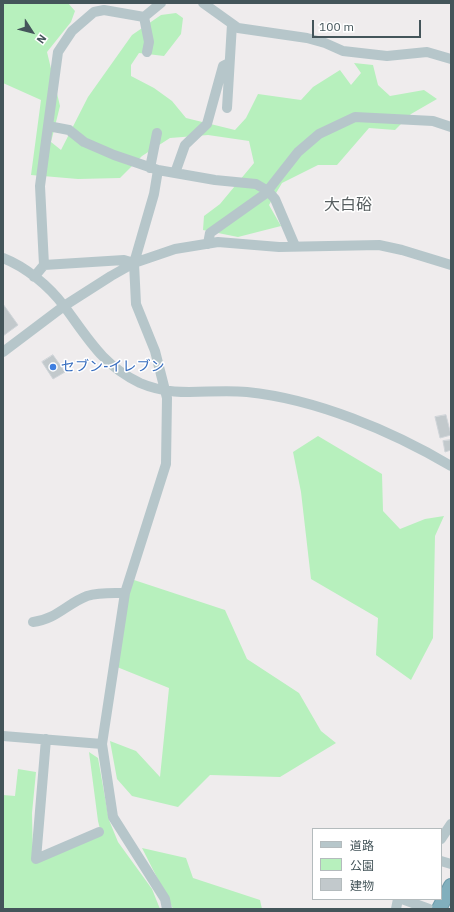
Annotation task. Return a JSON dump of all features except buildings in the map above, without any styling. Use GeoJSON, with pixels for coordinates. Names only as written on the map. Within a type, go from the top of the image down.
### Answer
{"type":"FeatureCollection","features":[{"type":"Feature","properties":{"kind":"highway"},"geometry":{"type":"LineString","coordinates":[[439,909],[451,886]]}},
{"type":"Feature","properties":{"kind":"street"},"geometry":{"type":"LineString","coordinates":[[34,277],[44,264],[40,186],[58,52],[72,30],[94,12],[104,10],[144,17],[161,3]]}},
{"type":"Feature","properties":{"kind":"street"},"geometry":{"type":"LineString","coordinates":[[203,3],[238,28],[318,41],[343,51],[387,56],[426,52],[451,59]]}},
{"type":"Feature","properties":{"kind":"street"},"geometry":{"type":"LineString","coordinates":[[144,17],[149,42],[147,52]]}},
{"type":"Feature","properties":{"kind":"street"},"geometry":{"type":"LineString","coordinates":[[226,108],[232,24]]}},
{"type":"Feature","properties":{"kind":"street"},"geometry":{"type":"LineString","coordinates":[[176,173],[185,145],[207,124],[223,66],[229,63]]}},
{"type":"Feature","properties":{"kind":"street"},"geometry":{"type":"LineString","coordinates":[[208,244],[210,233],[268,191],[298,152],[319,134],[355,117],[433,121],[451,127]]}},
{"type":"Feature","properties":{"kind":"street"},"geometry":{"type":"LineString","coordinates":[[48,126],[69,130],[84,142],[154,169],[256,184],[268,191],[275,199],[295,246]]}},
{"type":"Feature","properties":{"kind":"street"},"geometry":{"type":"LineString","coordinates":[[157,133],[150,209],[134,263],[136,304],[155,351],[167,398],[166,464],[125,593],[102,744],[113,817],[164,900],[167,909]]}},
{"type":"Feature","properties":{"kind":"street"},"geometry":{"type":"LineString","coordinates":[[3,352],[64,306],[134,263],[175,249],[218,242],[279,247],[379,245],[402,250],[451,265]]}},
{"type":"Feature","properties":{"kind":"street"},"geometry":{"type":"LineString","coordinates":[[3,258],[34,277],[64,306],[85,338],[112,366],[139,382],[164,391],[187,393],[247,392],[291,400],[375,428],[427,452],[451,466]]}},
{"type":"Feature","properties":{"kind":"street"},"geometry":{"type":"LineString","coordinates":[[44,264],[124,260],[134,263]]}},
{"type":"Feature","properties":{"kind":"street"},"geometry":{"type":"LineString","coordinates":[[33,622],[42,621],[53,616],[86,597],[101,593],[125,593]]}},
{"type":"Feature","properties":{"kind":"street"},"geometry":{"type":"LineString","coordinates":[[3,736],[102,744]]}},
{"type":"Feature","properties":{"kind":"street"},"geometry":{"type":"LineString","coordinates":[[46,739],[36,859],[99,832]]}},
{"type":"Feature","properties":{"kind":"street"},"geometry":{"type":"LineString","coordinates":[[442,838],[451,824]]}},
{"type":"Feature","properties":{"kind":"street"},"geometry":{"type":"LineString","coordinates":[[405,900],[429,909]]}},
{"type":"Feature","properties":{"kind":"green space"},"geometry":{"type":"Polygon","coordinates":[[[3,3],[68,3],[75,11],[71,22],[47,52],[60,106],[51,142],[61,150],[88,97],[132,35],[161,15],[176,13],[183,18],[181,34],[164,56],[139,53],[131,65],[131,76],[154,88],[172,101],[186,118],[235,130],[246,118],[258,94],[301,100],[313,87],[340,70],[351,85],[361,73],[354,63],[373,65],[378,85],[390,96],[424,90],[437,99],[411,114],[395,130],[369,128],[337,165],[318,165],[282,183],[269,205],[281,226],[238,237],[203,230],[204,216],[220,204],[254,163],[249,141],[208,135],[170,138],[142,156],[120,178],[78,179],[31,175],[41,100],[3,83],[3,3]]]}},
{"type":"Feature","properties":{"kind":"green space"},"geometry":{"type":"Polygon","coordinates":[[[318,436],[382,474],[383,511],[400,529],[425,519],[444,516],[435,536],[433,638],[411,680],[376,655],[378,618],[311,579],[301,492],[293,452],[318,436]]]}},
{"type":"Feature","properties":{"kind":"green space"},"geometry":{"type":"Polygon","coordinates":[[[131,579],[225,610],[247,659],[299,693],[321,731],[336,743],[280,777],[210,775],[178,807],[132,796],[117,779],[110,741],[136,751],[160,777],[169,688],[117,667],[131,579]]]}},
{"type":"Feature","properties":{"kind":"green space"},"geometry":{"type":"Polygon","coordinates":[[[89,752],[98,758],[109,820],[118,842],[152,889],[160,909],[3,909],[3,795],[15,796],[18,769],[36,772],[32,813],[33,862],[101,833],[98,821],[89,752]]]}},
{"type":"Feature","properties":{"kind":"green space"},"geometry":{"type":"Polygon","coordinates":[[[142,848],[186,858],[193,878],[260,900],[262,909],[173,909],[142,848]]]}},
{"type":"Feature","properties":{"kind":"place","name":"セブン-イレブン"},"geometry":{"type":"Point","coordinates":[53,367]}},
{"type":"Feature","properties":{"kind":"district","name":"大白硲"},"geometry":{"type":"Point","coordinates":[348,205]}}]}
